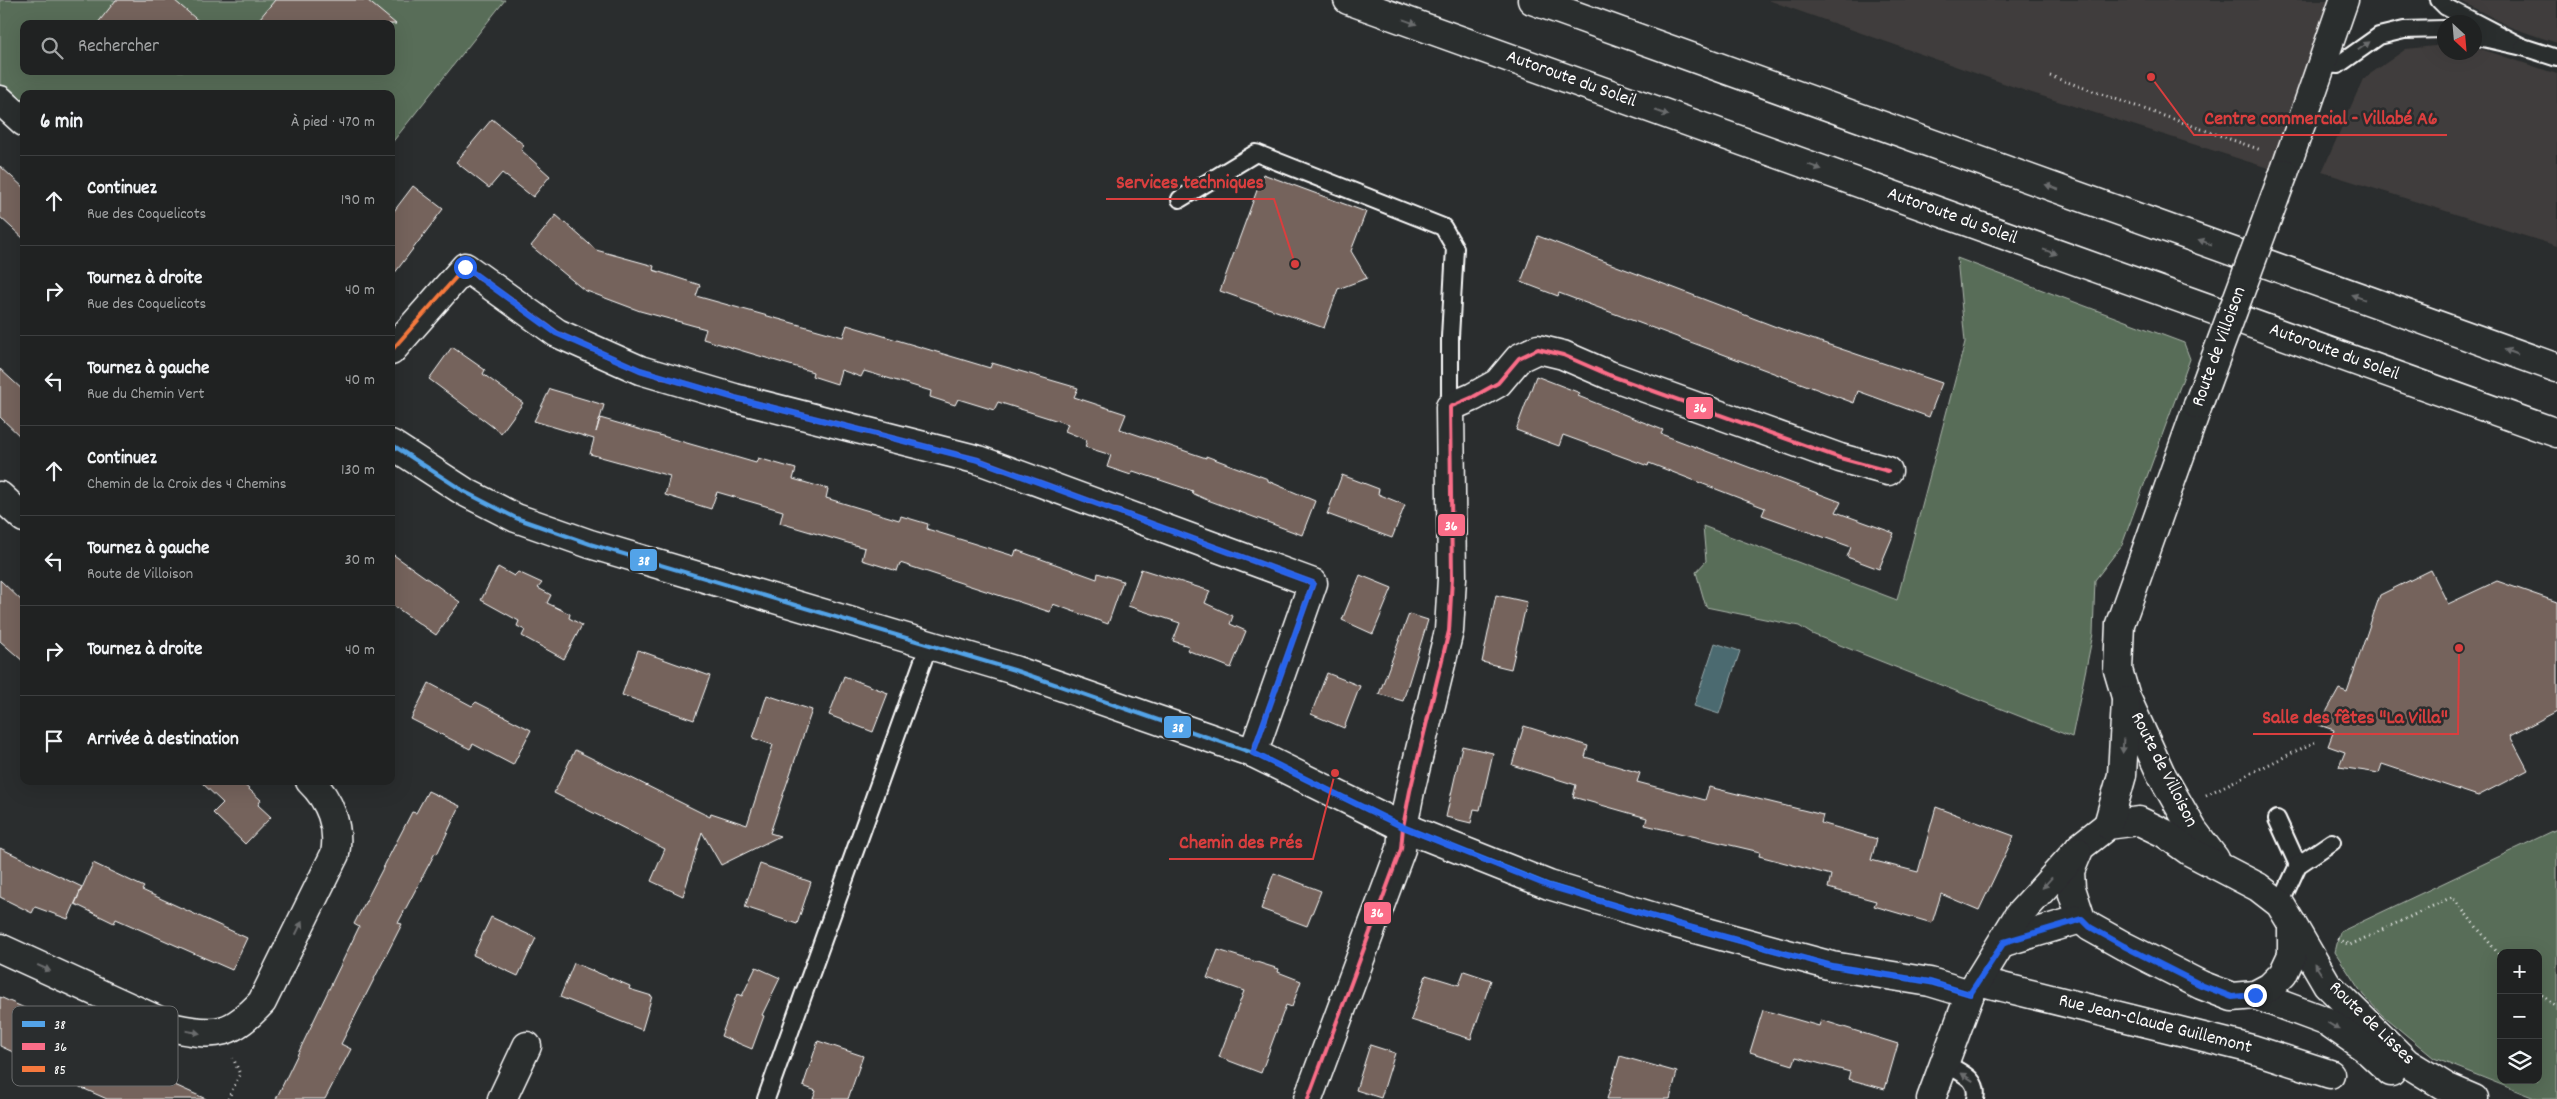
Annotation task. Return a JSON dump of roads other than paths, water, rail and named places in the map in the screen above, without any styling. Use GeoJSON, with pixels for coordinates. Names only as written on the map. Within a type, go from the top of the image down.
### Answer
{"type":"FeatureCollection","features":[{"type":"Feature","properties":{"kind":"main road","name":"Autoroute du Soleil"},"geometry":{"type":"LineString","coordinates":[[1348,0],[2557,433]]}},
{"type":"Feature","properties":{"kind":"main road"},"geometry":{"type":"LineString","coordinates":[[1532,0],[2557,368]]}},
{"type":"Feature","properties":{"kind":"main road","name":"Route de Villoison"},"geometry":{"type":"LineString","coordinates":[[2221,866],[2179,808],[2126,697],[2118,670],[2120,624],[2198,405],[2284,173],[2344,0]]}},
{"type":"Feature","properties":{"kind":"main road"},"geometry":{"type":"LineString","coordinates":[[0,100],[20,118]]}},
{"type":"Feature","properties":{"kind":"main road"},"geometry":{"type":"LineString","coordinates":[[395,346],[465,267],[556,333],[640,370],[735,398],[978,460],[1313,583],[1253,753]]}},
{"type":"Feature","properties":{"kind":"main road"},"geometry":{"type":"LineString","coordinates":[[1308,1099],[1401,849],[1403,827],[1449,631],[1452,578],[1450,407],[1474,398],[1498,383],[1519,358],[1538,349],[1563,355],[1610,375],[1840,458],[1888,471]]}},
{"type":"Feature","properties":{"kind":"main road","name":"Rue Jean-Claude Guillemont"},"geometry":{"type":"LineString","coordinates":[[395,447],[465,492],[516,518],[590,544],[1014,670],[1253,753],[1403,827],[1549,886],[1832,966],[1974,988],[2252,1049],[2330,1074]]}},
{"type":"Feature","properties":{"kind":"main road"},"geometry":{"type":"LineString","coordinates":[[0,496],[20,514]]}},
{"type":"Feature","properties":{"kind":"main road","name":"Route de Villoison"},"geometry":{"type":"LineString","coordinates":[[2108,826],[2122,775],[2126,697]]}},
{"type":"Feature","properties":{"kind":"main road"},"geometry":{"type":"LineString","coordinates":[[178,1029],[200,1034],[222,1032],[244,1021],[262,1002],[335,854],[338,837],[332,813],[319,790],[314,785]]}},
{"type":"Feature","properties":{"kind":"main road"},"geometry":{"type":"LineString","coordinates":[[1931,1099],[1974,988],[2004,942],[2018,916],[2080,847],[2108,826],[2139,821],[2164,832],[2189,851],[2221,866],[2258,887],[2286,914],[2292,955],[2283,974],[2270,987],[2255,995],[2232,997],[2201,985],[2090,927],[2082,919],[2071,888],[2070,871],[2080,847]]}},
{"type":"Feature","properties":{"kind":"main road","name":"Route de Lisses"},"geometry":{"type":"LineString","coordinates":[[2286,914],[2327,984],[2407,1063],[2446,1087],[2474,1099]]}},
{"type":"Feature","properties":{"kind":"main road"},"geometry":{"type":"LineString","coordinates":[[2004,942],[2082,919]]}},
{"type":"Feature","properties":{"kind":"main road"},"geometry":{"type":"LineString","coordinates":[[0,948],[127,1006]]}},
{"type":"Feature","properties":{"kind":"main road","name":"Route de Lisses"},"geometry":{"type":"LineString","coordinates":[[2255,995],[2328,1022],[2366,1048],[2399,1080],[2436,1099]]}},
{"type":"Feature","properties":{"kind":"main road"},"geometry":{"type":"LineString","coordinates":[[502,1099],[526,1046]]}},
{"type":"Feature","properties":{"kind":"lane"},"geometry":{"type":"LineString","coordinates":[[2439,0],[2446,7],[2523,47]]}},
{"type":"Feature","properties":{"kind":"lane"},"geometry":{"type":"LineString","coordinates":[[2322,64],[2338,65],[2379,36],[2404,30],[2437,29]]}},
{"type":"Feature","properties":{"kind":"lane"},"geometry":{"type":"LineString","coordinates":[[2482,38],[2523,47],[2557,58]]}},
{"type":"Feature","properties":{"kind":"lane"},"geometry":{"type":"LineString","coordinates":[[1180,199],[1256,153],[1443,227],[1455,248],[1450,336],[1450,407]]}},
{"type":"Feature","properties":{"kind":"lane"},"geometry":{"type":"LineString","coordinates":[[766,1099],[929,644]]}},
{"type":"Feature","properties":{"kind":"lane"},"geometry":{"type":"LineString","coordinates":[[2277,820],[2298,865],[2286,914]]}},
{"type":"Feature","properties":{"kind":"lane"},"geometry":{"type":"LineString","coordinates":[[2298,865],[2332,842]]}},
{"type":"Feature","properties":{"kind":"lane"},"geometry":{"type":"LineString","coordinates":[[1945,1063],[1974,1080],[1977,1089],[1975,1099]]}},
{"type":"Feature","properties":{"kind":"water"},"geometry":{"type":"Polygon","coordinates":[[[1715,643],[1740,651],[1719,714],[1694,706],[1715,643]]]}},
{"type":"Feature","properties":{"kind":"place","name":"Centre commercial - Villabé A6"},"geometry":{"type":"Point","coordinates":[2151,77]}},
{"type":"Feature","properties":{"kind":"place","name":"Services techniques"},"geometry":{"type":"Point","coordinates":[1295,264]}},
{"type":"Feature","properties":{"kind":"place","name":"Salle des fêtes \"La Villa\""},"geometry":{"type":"Point","coordinates":[2459,648]}},
{"type":"Feature","properties":{"kind":"place","name":"Chemin des Prés"},"geometry":{"type":"Point","coordinates":[1335,773]}}]}
